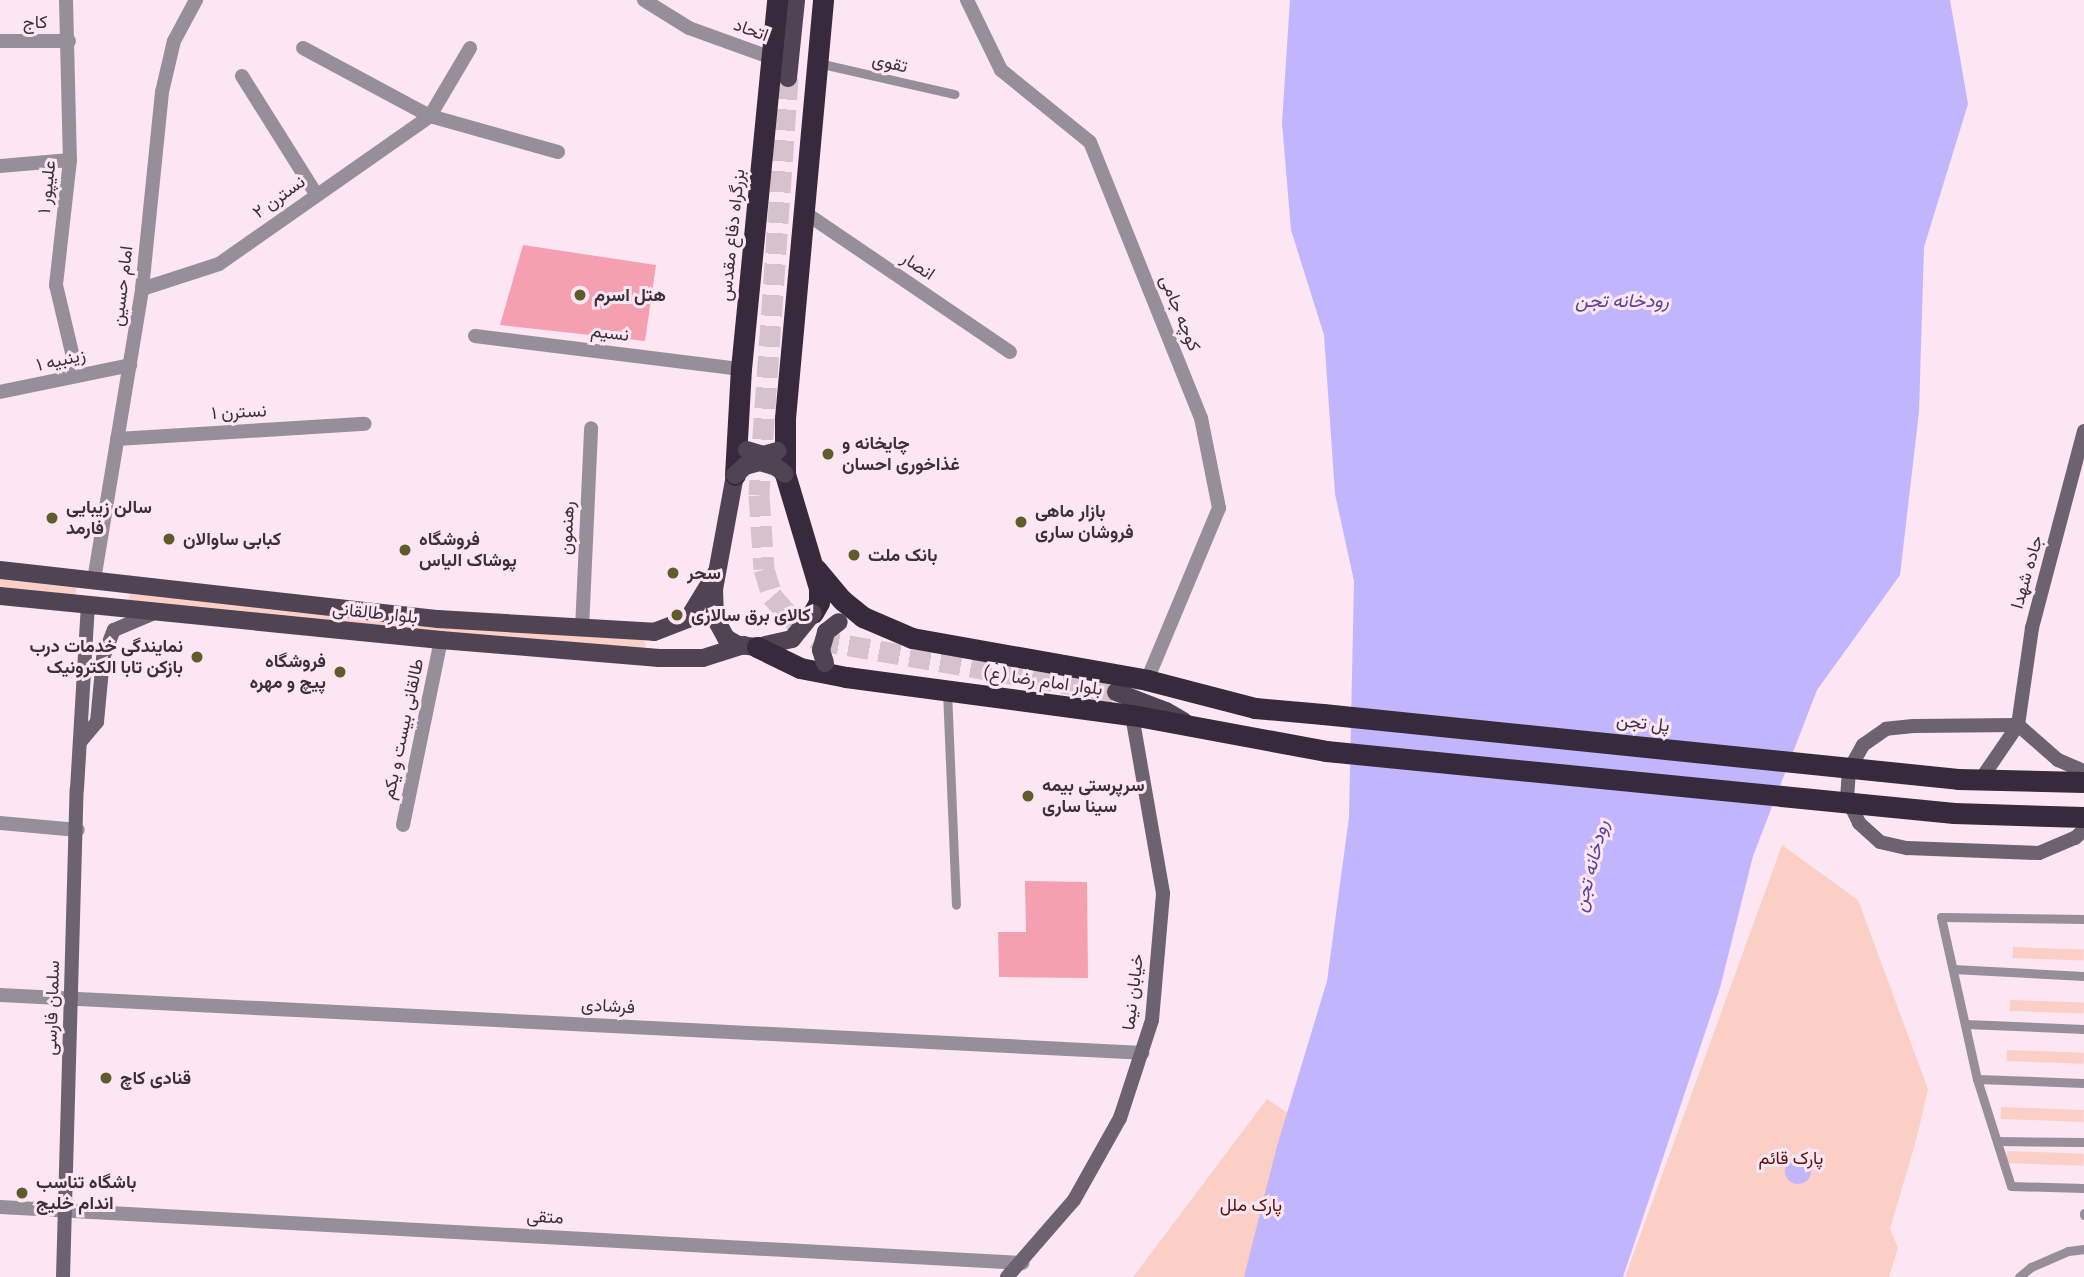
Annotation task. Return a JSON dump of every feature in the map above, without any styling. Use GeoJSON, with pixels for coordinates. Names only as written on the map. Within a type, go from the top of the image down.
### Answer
{"type":"FeatureCollection","features":[{"type":"Feature","properties":{"kind":"highway","name":"بزرگراه دفاع مقدس"},"geometry":{"type":"LineString","coordinates":[[734,475],[741,369],[777,0]]}},
{"type":"Feature","properties":{"kind":"highway"},"geometry":{"type":"LineString","coordinates":[[813,613],[820,594],[816,569],[785,474],[785,430],[824,0]]}},
{"type":"Feature","properties":{"kind":"highway","name":"بلوار امام رضا (ع)"},"geometry":{"type":"LineString","coordinates":[[816,569],[842,600],[869,619],[912,638],[1147,680],[1255,708],[1323,714]]}},
{"type":"Feature","properties":{"kind":"highway","name":"بلوار امام رضا (ع)"},"geometry":{"type":"LineString","coordinates":[[751,646],[800,668],[849,677],[1132,716],[1326,751],[1954,813],[2084,817]]}},
{"type":"Feature","properties":{"kind":"highway","name":"پل تجن"},"geometry":{"type":"LineString","coordinates":[[1323,714],[1958,779],[1981,779]]}},
{"type":"Feature","properties":{"kind":"highway"},"geometry":{"type":"LineString","coordinates":[[1981,779],[2084,782]]}},
{"type":"Feature","properties":{"kind":"main road"},"geometry":{"type":"LineString","coordinates":[[788,78],[796,0]]}},
{"type":"Feature","properties":{"kind":"main road"},"geometry":{"type":"LineString","coordinates":[[738,430],[747,450],[763,455],[777,451],[785,430]]}},
{"type":"Feature","properties":{"kind":"main road"},"geometry":{"type":"LineString","coordinates":[[751,646],[726,638],[715,618],[713,604],[734,475],[744,466],[760,462],[776,467],[785,474]]}},
{"type":"Feature","properties":{"kind":"main road","name":"بلوار طالقانی"},"geometry":{"type":"LineString","coordinates":[[0,570],[438,619],[654,632],[688,619],[716,573]]}},
{"type":"Feature","properties":{"kind":"main road"},"geometry":{"type":"LineString","coordinates":[[88,605],[102,581]]}},
{"type":"Feature","properties":{"kind":"main road","name":"بلوار طالقانی"},"geometry":{"type":"LineString","coordinates":[[0,596],[441,640],[659,658],[704,658],[792,639],[813,613]]}},
{"type":"Feature","properties":{"kind":"main road"},"geometry":{"type":"LineString","coordinates":[[849,677],[825,663],[821,650],[826,632],[839,622],[853,617],[869,619]]}},
{"type":"Feature","properties":{"kind":"main road"},"geometry":{"type":"LineString","coordinates":[[1116,692],[1166,711],[1190,725]]}},
{"type":"Feature","properties":{"kind":"street","name":"علیپور ۱"},"geometry":{"type":"LineString","coordinates":[[66,0],[70,160],[56,285],[77,374]]}},
{"type":"Feature","properties":{"kind":"street","name":"امام حسین"},"geometry":{"type":"LineString","coordinates":[[102,581],[117,439],[142,289],[162,92],[174,41],[196,0]]}},
{"type":"Feature","properties":{"kind":"street","name":"اتحاد"},"geometry":{"type":"LineString","coordinates":[[644,0],[689,28],[772,58]]}},
{"type":"Feature","properties":{"kind":"street","name":"کوچه جامی"},"geometry":{"type":"LineString","coordinates":[[967,0],[1001,70],[1090,142],[1201,418],[1219,508],[1147,680]]}},
{"type":"Feature","properties":{"kind":"street","name":"کاج"},"geometry":{"type":"LineString","coordinates":[[0,41],[69,41]]}},
{"type":"Feature","properties":{"kind":"street"},"geometry":{"type":"LineString","coordinates":[[303,48],[430,116],[558,152]]}},
{"type":"Feature","properties":{"kind":"street"},"geometry":{"type":"LineString","coordinates":[[430,116],[470,48]]}},
{"type":"Feature","properties":{"kind":"street"},"geometry":{"type":"LineString","coordinates":[[242,76],[316,194]]}},
{"type":"Feature","properties":{"kind":"street","name":"نسترن ۲"},"geometry":{"type":"LineString","coordinates":[[142,289],[219,264],[430,116]]}},
{"type":"Feature","properties":{"kind":"street"},"geometry":{"type":"LineString","coordinates":[[0,166],[70,160]]}},
{"type":"Feature","properties":{"kind":"street","name":"انصار"},"geometry":{"type":"LineString","coordinates":[[804,212],[1010,352]]}},
{"type":"Feature","properties":{"kind":"street","name":"نسیم"},"geometry":{"type":"LineString","coordinates":[[475,336],[741,369]]}},
{"type":"Feature","properties":{"kind":"street","name":"زینبیه ۱"},"geometry":{"type":"LineString","coordinates":[[0,392],[130,365]]}},
{"type":"Feature","properties":{"kind":"street","name":"نسترن ۱"},"geometry":{"type":"LineString","coordinates":[[117,439],[365,424]]}},
{"type":"Feature","properties":{"kind":"street","name":"رهنمون"},"geometry":{"type":"LineString","coordinates":[[582,629],[591,428]]}},
{"type":"Feature","properties":{"kind":"street","name":"جاده شهدا"},"geometry":{"type":"LineString","coordinates":[[2018,725],[2032,628],[2084,431]]}},
{"type":"Feature","properties":{"kind":"street","name":"سلمان فارسی"},"geometry":{"type":"LineString","coordinates":[[63,1277],[78,830],[77,789],[88,605]]}},
{"type":"Feature","properties":{"kind":"street","name":"سلمان فارسی"},"geometry":{"type":"LineString","coordinates":[[81,741],[97,722],[103,658],[114,630],[158,612]]}},
{"type":"Feature","properties":{"kind":"street","name":"طالقانی بیست و یکم"},"geometry":{"type":"LineString","coordinates":[[403,825],[441,640]]}},
{"type":"Feature","properties":{"kind":"street","name":"خیابان نیما"},"geometry":{"type":"LineString","coordinates":[[1007,1277],[1022,1263],[1074,1200],[1120,1118],[1152,1020],[1163,893],[1132,716]]}},
{"type":"Feature","properties":{"kind":"street"},"geometry":{"type":"LineString","coordinates":[[2084,771],[2058,760],[2018,725],[1913,726],[1886,730],[1863,745],[1849,770],[1847,798],[1859,823],[1880,842],[1908,848],[2039,853],[2075,838],[2084,830]]}},
{"type":"Feature","properties":{"kind":"street"},"geometry":{"type":"LineString","coordinates":[[1981,779],[2018,725]]}},
{"type":"Feature","properties":{"kind":"street"},"geometry":{"type":"LineString","coordinates":[[0,824],[78,830]]}},
{"type":"Feature","properties":{"kind":"street","name":"فرشادی"},"geometry":{"type":"LineString","coordinates":[[0,995],[72,996],[1143,1053]]}},
{"type":"Feature","properties":{"kind":"street","name":"متقی"},"geometry":{"type":"LineString","coordinates":[[0,1207],[1022,1263]]}},
{"type":"Feature","properties":{"kind":"lane","name":"تقوی"},"geometry":{"type":"LineString","coordinates":[[818,63],[955,94]]}},
{"type":"Feature","properties":{"kind":"lane"},"geometry":{"type":"LineString","coordinates":[[947,691],[956,905]]}},
{"type":"Feature","properties":{"kind":"lane"},"geometry":{"type":"LineString","coordinates":[[2084,919],[1941,917],[1977,1079],[2011,1186],[2084,1188]]}},
{"type":"Feature","properties":{"kind":"lane"},"geometry":{"type":"LineString","coordinates":[[1953,969],[2084,976]]}},
{"type":"Feature","properties":{"kind":"lane"},"geometry":{"type":"LineString","coordinates":[[1965,1024],[2084,1029]]}},
{"type":"Feature","properties":{"kind":"lane"},"geometry":{"type":"LineString","coordinates":[[1977,1079],[2084,1083]]}},
{"type":"Feature","properties":{"kind":"lane"},"geometry":{"type":"LineString","coordinates":[[1997,1141],[2084,1142]]}},
{"type":"Feature","properties":{"kind":"lane"},"geometry":{"type":"LineString","coordinates":[[2020,1277],[2031,1267],[2068,1251],[2084,1249]]}},
{"type":"Feature","properties":{"kind":"green space"},"geometry":{"type":"Polygon","coordinates":[[[0,574],[76,584],[76,593],[73,596],[0,591],[0,574]]]}},
{"type":"Feature","properties":{"kind":"green space"},"geometry":{"type":"Polygon","coordinates":[[[131,590],[643,638],[646,645],[641,653],[128,601],[131,590]]]}},
{"type":"Feature","properties":{"kind":"green space","name":"پارک قائم"},"geometry":{"type":"Polygon","coordinates":[[[1782,845],[1858,900],[1928,1089],[1890,1229],[1898,1248],[1889,1277],[1625,1277],[1782,845]]]}},
{"type":"Feature","properties":{"kind":"green space"},"geometry":{"type":"Polygon","coordinates":[[[2013,947],[2084,949],[2084,960],[2013,958],[2013,947]]]}},
{"type":"Feature","properties":{"kind":"green space"},"geometry":{"type":"Polygon","coordinates":[[[2010,1000],[2084,1003],[2084,1014],[2010,1011],[2010,1000]]]}},
{"type":"Feature","properties":{"kind":"green space"},"geometry":{"type":"Polygon","coordinates":[[[2007,1050],[2084,1053],[2084,1064],[2007,1061],[2007,1050]]]}},
{"type":"Feature","properties":{"kind":"green space","name":"پارک ملل"},"geometry":{"type":"Polygon","coordinates":[[[1267,1099],[1329,1141],[1259,1277],[1133,1277],[1267,1099]]]}},
{"type":"Feature","properties":{"kind":"green space"},"geometry":{"type":"Polygon","coordinates":[[[2001,1107],[2084,1110],[2084,1122],[2001,1119],[2001,1107]]]}},
{"type":"Feature","properties":{"kind":"green space"},"geometry":{"type":"Polygon","coordinates":[[[2007,1151],[2084,1154],[2084,1166],[2007,1163],[2007,1151]]]}},
{"type":"Feature","properties":{"kind":"water","name":"رودخانه تجن"},"geometry":{"type":"Polygon","coordinates":[[[1290,0],[1950,0],[1968,104],[1924,247],[1919,412],[1900,575],[1817,690],[1753,856],[1720,988],[1623,1277],[1244,1277],[1277,1146],[1327,981],[1349,817],[1354,581],[1335,494],[1324,335],[1291,230],[1282,123],[1290,0]]]}},
{"type":"Feature","properties":{"kind":"water"},"geometry":{"type":"Polygon","coordinates":[[[1798,1158],[1807,1162],[1811,1171],[1807,1180],[1798,1184],[1789,1180],[1785,1171],[1789,1162],[1798,1158]]]}},
{"type":"Feature","properties":{"kind":"building","name":"هتل اسرم"},"geometry":{"type":"Polygon","coordinates":[[[523,245],[656,265],[645,341],[500,325],[523,245]]]}},
{"type":"Feature","properties":{"kind":"building","name":"سرپرستی بیمه سینا ساری"},"geometry":{"type":"Polygon","coordinates":[[[1025,881],[1087,882],[1088,978],[999,977],[998,932],[1026,932],[1025,881]]]}},
{"type":"Feature","properties":{"kind":"tunnel"},"geometry":{"type":"LineString","coordinates":[[788,78],[759,495],[764,569],[772,596],[792,619],[818,640],[1116,692]]}},
{"type":"Feature","properties":{"kind":"place","name":"هتل اسرم"},"geometry":{"type":"Point","coordinates":[580,295]}},
{"type":"Feature","properties":{"kind":"place","name":"چایخانه و غذاخوری احسان"},"geometry":{"type":"Point","coordinates":[828,454]}},
{"type":"Feature","properties":{"kind":"place","name":"سالن زیبایی فارمد"},"geometry":{"type":"Point","coordinates":[52,518]}},
{"type":"Feature","properties":{"kind":"place","name":"بازار ماهی فروشان ساری"},"geometry":{"type":"Point","coordinates":[1021,522]}},
{"type":"Feature","properties":{"kind":"place","name":"کبابی ساوالان"},"geometry":{"type":"Point","coordinates":[169,539]}},
{"type":"Feature","properties":{"kind":"place","name":"فروشگاه پوشاک الیاس"},"geometry":{"type":"Point","coordinates":[405,550]}},
{"type":"Feature","properties":{"kind":"place","name":"بانک ملت"},"geometry":{"type":"Point","coordinates":[854,555]}},
{"type":"Feature","properties":{"kind":"place","name":"سحر"},"geometry":{"type":"Point","coordinates":[673,573]}},
{"type":"Feature","properties":{"kind":"place","name":"کالای برق سالاری"},"geometry":{"type":"Point","coordinates":[677,615]}},
{"type":"Feature","properties":{"kind":"place","name":"نمایندگی خدمات درب بازکن تابا الکترونیک"},"geometry":{"type":"Point","coordinates":[197,657]}},
{"type":"Feature","properties":{"kind":"place","name":"فروشگاه پیچ و مهره"},"geometry":{"type":"Point","coordinates":[340,672]}},
{"type":"Feature","properties":{"kind":"place","name":"سرپرستی بیمه سینا ساری"},"geometry":{"type":"Point","coordinates":[1028,796]}},
{"type":"Feature","properties":{"kind":"place","name":"قنادی کاچ"},"geometry":{"type":"Point","coordinates":[106,1078]}},
{"type":"Feature","properties":{"kind":"place","name":"باشگاه تناسب اندام خلیج"},"geometry":{"type":"Point","coordinates":[22,1193]}}]}
